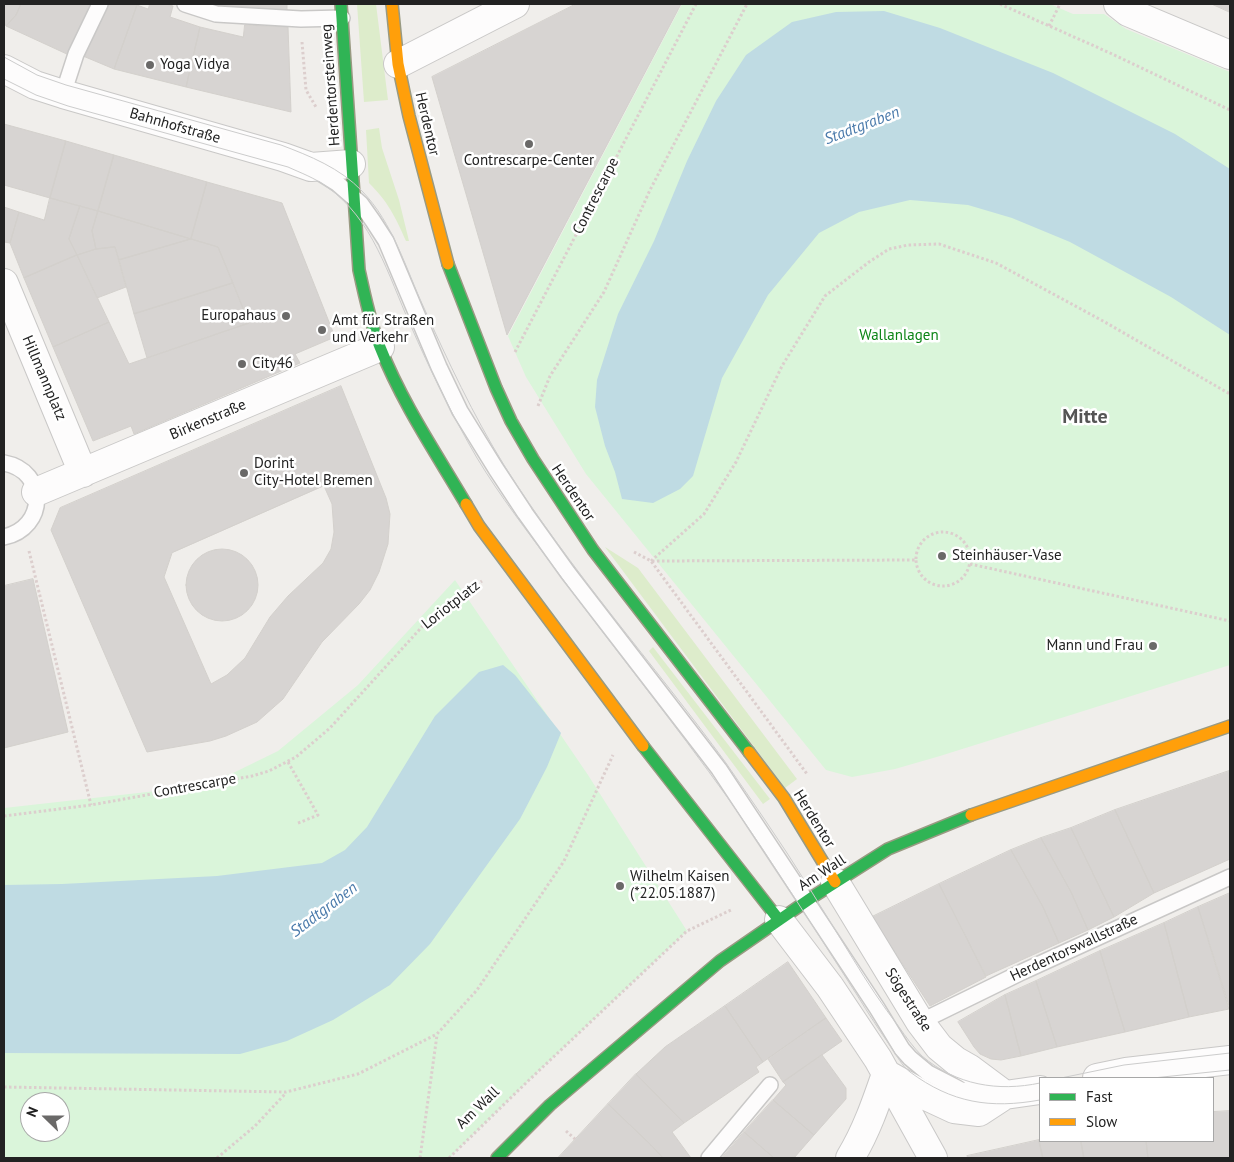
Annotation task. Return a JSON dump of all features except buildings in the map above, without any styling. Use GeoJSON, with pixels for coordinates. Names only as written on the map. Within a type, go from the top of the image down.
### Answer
{"type":"FeatureCollection","features":[{"type":"Feature","properties":{"kind":"main road"},"geometry":{"type":"LineString","coordinates":[[392,4],[398,64]]}},
{"type":"Feature","properties":{"kind":"main road","name":"Herdentorsteinweg"},"geometry":{"type":"LineString","coordinates":[[342,11],[351,164]]}},
{"type":"Feature","properties":{"kind":"main road","name":"Herdentor"},"geometry":{"type":"LineString","coordinates":[[398,64],[417,151],[447,263],[496,388],[522,441],[593,550],[784,798],[835,882]]}},
{"type":"Feature","properties":{"kind":"main road"},"geometry":{"type":"LineString","coordinates":[[351,164],[359,270],[365,298],[380,347],[411,411],[479,526],[626,724],[779,920]]}},
{"type":"Feature","properties":{"kind":"main road","name":"Am Wall"},"geometry":{"type":"LineString","coordinates":[[497,1158],[550,1105],[720,961],[835,882],[888,849],[986,809],[1230,726]]}},
{"type":"Feature","properties":{"kind":"street"},"geometry":{"type":"LineString","coordinates":[[398,64],[515,4]]}},
{"type":"Feature","properties":{"kind":"street"},"geometry":{"type":"LineString","coordinates":[[1118,4],[1128,12],[1230,55]]}},
{"type":"Feature","properties":{"kind":"street","name":"Bahnhofstraße"},"geometry":{"type":"LineString","coordinates":[[4,69],[35,85],[63,94],[283,157],[311,167],[351,164]]}},
{"type":"Feature","properties":{"kind":"street","name":"Hillmannplatz"},"geometry":{"type":"LineString","coordinates":[[4,283],[83,473]]}},
{"type":"Feature","properties":{"kind":"street","name":"Birkenstraße"},"geometry":{"type":"LineString","coordinates":[[36,492],[380,347]]}},
{"type":"Feature","properties":{"kind":"street","name":"Sögestraße"},"geometry":{"type":"LineString","coordinates":[[835,882],[920,1022],[939,1047],[1005,1095]]}},
{"type":"Feature","properties":{"kind":"street"},"geometry":{"type":"LineString","coordinates":[[779,920],[830,987],[886,1074],[933,1158]]}},
{"type":"Feature","properties":{"kind":"street"},"geometry":{"type":"LineString","coordinates":[[1102,1077],[1126,1072],[1230,1060]]}},
{"type":"Feature","properties":{"kind":"street"},"geometry":{"type":"LineString","coordinates":[[886,1074],[954,1109],[979,1112],[1005,1095],[1039,1090]]}},
{"type":"Feature","properties":{"kind":"street"},"geometry":{"type":"LineString","coordinates":[[850,1158],[861,1137],[886,1074]]}},
{"type":"Feature","properties":{"kind":"lane"},"geometry":{"type":"LineString","coordinates":[[63,94],[76,54],[100,4]]}},
{"type":"Feature","properties":{"kind":"lane"},"geometry":{"type":"LineString","coordinates":[[185,4],[216,14],[301,19],[342,11]]}},
{"type":"Feature","properties":{"kind":"lane"},"geometry":{"type":"LineString","coordinates":[[311,167],[338,184],[361,204],[386,241],[438,367],[460,411],[496,469],[525,514],[563,566],[719,769],[899,1044],[910,1058],[928,1073],[961,1090],[1005,1095]]}},
{"type":"Feature","properties":{"kind":"lane"},"geometry":{"type":"LineString","coordinates":[[4,464],[16,467],[25,473],[32,482],[37,502],[35,513],[23,529],[13,535],[4,537]]}},
{"type":"Feature","properties":{"kind":"lane","name":"Herdentorswallstraße"},"geometry":{"type":"LineString","coordinates":[[920,1022],[1022,972],[1230,877]]}},
{"type":"Feature","properties":{"kind":"lane"},"geometry":{"type":"LineString","coordinates":[[709,1158],[770,1085]]}},
{"type":"Feature","properties":{"kind":"path","name":"Contrescarpe"},"geometry":{"type":"LineString","coordinates":[[496,388],[696,4]]}},
{"type":"Feature","properties":{"kind":"path"},"geometry":{"type":"LineString","coordinates":[[522,441],[550,376],[604,292],[650,190],[747,4]]}},
{"type":"Feature","properties":{"kind":"path"},"geometry":{"type":"LineString","coordinates":[[1000,4],[1110,53],[1230,110]]}},
{"type":"Feature","properties":{"kind":"path"},"geometry":{"type":"LineString","coordinates":[[1049,26],[1060,4]]}},
{"type":"Feature","properties":{"kind":"path","name":"Herdentorsteinweg"},"geometry":{"type":"LineString","coordinates":[[301,19],[306,90],[318,112]]}},
{"type":"Feature","properties":{"kind":"path"},"geometry":{"type":"LineString","coordinates":[[916,560],[652,561],[704,514],[736,462],[782,366],[825,296],[889,249],[908,245],[939,244],[996,263],[1103,321],[1230,394]]}},
{"type":"Feature","properties":{"kind":"path"},"geometry":{"type":"LineString","coordinates":[[23,529],[91,805]]}},
{"type":"Feature","properties":{"kind":"path"},"geometry":{"type":"LineString","coordinates":[[941,531],[951,532],[959,537],[968,546],[970,555],[967,573],[959,582],[950,586],[934,585],[923,578],[918,570],[916,560],[919,546],[925,539],[941,531]]}},
{"type":"Feature","properties":{"kind":"path","name":"Loriotplatz"},"geometry":{"type":"LineString","coordinates":[[358,697],[430,618],[508,563]]}},
{"type":"Feature","properties":{"kind":"path"},"geometry":{"type":"LineString","coordinates":[[970,564],[1230,621]]}},
{"type":"Feature","properties":{"kind":"path","name":"Contrescarpe"},"geometry":{"type":"LineString","coordinates":[[4,816],[91,805],[252,776],[269,771],[296,757],[330,728],[358,697]]}},
{"type":"Feature","properties":{"kind":"path"},"geometry":{"type":"LineString","coordinates":[[4,1087],[286,1092],[358,1074],[437,1034],[477,990],[564,861],[598,791],[626,724]]}},
{"type":"Feature","properties":{"kind":"path"},"geometry":{"type":"LineString","coordinates":[[288,762],[318,815],[296,824]]}},
{"type":"Feature","properties":{"kind":"path","name":"Am Wall"},"geometry":{"type":"LineString","coordinates":[[450,1158],[521,1087],[687,931],[761,895]]}},
{"type":"Feature","properties":{"kind":"path"},"geometry":{"type":"LineString","coordinates":[[420,1158],[437,1034]]}},
{"type":"Feature","properties":{"kind":"path"},"geometry":{"type":"LineString","coordinates":[[217,1158],[254,1126],[286,1092]]}},
{"type":"Feature","properties":{"kind":"green space"},"geometry":{"type":"Polygon","coordinates":[[[357,4],[376,4],[388,100],[364,102],[357,4]]]}},
{"type":"Feature","properties":{"kind":"green space","name":"Wallanlagen"},"geometry":{"type":"Polygon","coordinates":[[[682,4],[1050,4],[1073,14],[1104,14],[1126,29],[1230,72],[1230,665],[895,769],[852,777],[826,770],[586,474],[526,377],[508,336],[682,4]]]}},
{"type":"Feature","properties":{"kind":"green space"},"geometry":{"type":"Polygon","coordinates":[[[379,128],[382,148],[399,200],[409,241],[406,241],[386,203],[369,183],[366,130],[379,128]]]}},
{"type":"Feature","properties":{"kind":"green space"},"geometry":{"type":"Polygon","coordinates":[[[605,547],[638,568],[797,779],[785,788],[605,547]]]}},
{"type":"Feature","properties":{"kind":"green space"},"geometry":{"type":"Polygon","coordinates":[[[455,580],[588,775],[687,931],[449,1158],[4,1158],[4,808],[165,790],[231,774],[278,751],[358,685],[455,580]]]}},
{"type":"Feature","properties":{"kind":"green space"},"geometry":{"type":"Polygon","coordinates":[[[653,647],[770,799],[763,804],[649,651],[653,647]]]}},
{"type":"Feature","properties":{"kind":"water","name":"Stadtgraben"},"geometry":{"type":"Polygon","coordinates":[[[884,11],[940,28],[1053,73],[1175,134],[1230,169],[1230,335],[1171,297],[1070,242],[1012,218],[968,205],[910,200],[859,212],[819,233],[768,295],[722,378],[693,476],[680,489],[653,503],[622,499],[595,407],[597,380],[618,314],[654,241],[687,161],[716,101],[746,55],[792,22],[836,12],[884,11]]]}},
{"type":"Feature","properties":{"kind":"water","name":"Stadtgraben"},"geometry":{"type":"Polygon","coordinates":[[[503,665],[515,675],[561,733],[547,767],[520,819],[430,944],[390,985],[333,1020],[287,1041],[240,1054],[4,1053],[4,885],[217,876],[322,863],[345,850],[367,827],[435,716],[479,672],[503,665]]]}},
{"type":"Feature","properties":{"kind":"tram line"},"geometry":{"type":"LineString","coordinates":[[4,57],[37,75],[66,85],[281,145],[314,158],[334,169],[362,191],[382,217],[398,247],[424,308],[471,407],[529,504],[584,579],[726,763],[788,854],[869,985],[910,1042],[922,1056],[935,1066],[963,1080],[978,1084],[1009,1087],[1039,1083]]}},
{"type":"Feature","properties":{"kind":"tram line"},"geometry":{"type":"LineString","coordinates":[[4,79],[36,95],[68,106],[288,167],[318,181],[343,200],[368,231],[378,249],[433,375],[477,458],[504,500],[730,801],[902,1064],[910,1072],[926,1082],[956,1097],[972,1101],[1004,1104],[1039,1100]]}},
{"type":"Feature","properties":{"kind":"tram line"},"geometry":{"type":"LineString","coordinates":[[1066,1077],[1124,1065],[1230,1053]]}},
{"type":"Feature","properties":{"kind":"tram line"},"geometry":{"type":"LineString","coordinates":[[1163,1077],[1230,1070]]}},
{"type":"Feature","properties":{"kind":"traffic: fast"},"geometry":{"type":"LineString","coordinates":[[341,4],[359,270],[368,309],[380,347],[398,388],[466,504]]}},
{"type":"Feature","properties":{"kind":"traffic: fast"},"geometry":{"type":"LineString","coordinates":[[448,264],[496,388],[511,421],[533,459],[593,550],[749,752]]}},
{"type":"Feature","properties":{"kind":"traffic: fast"},"geometry":{"type":"LineString","coordinates":[[643,746],[779,920]]}},
{"type":"Feature","properties":{"kind":"traffic: fast"},"geometry":{"type":"LineString","coordinates":[[497,1158],[550,1105],[720,961],[814,896],[888,849],[971,815]]}},
{"type":"Feature","properties":{"kind":"traffic: slow"},"geometry":{"type":"LineString","coordinates":[[392,4],[398,64],[409,116],[448,264]]}},
{"type":"Feature","properties":{"kind":"traffic: slow"},"geometry":{"type":"LineString","coordinates":[[466,504],[479,526],[643,746]]}},
{"type":"Feature","properties":{"kind":"traffic: slow"},"geometry":{"type":"LineString","coordinates":[[971,815],[1230,726]]}},
{"type":"Feature","properties":{"kind":"traffic: slow"},"geometry":{"type":"LineString","coordinates":[[749,752],[784,798],[835,882]]}},
{"type":"Feature","properties":{"kind":"place","name":"Yoga Vidya"},"geometry":{"type":"Point","coordinates":[150,65]}},
{"type":"Feature","properties":{"kind":"place","name":"Contrescarpe-Center"},"geometry":{"type":"Point","coordinates":[529,144]}},
{"type":"Feature","properties":{"kind":"place","name":"Europahaus"},"geometry":{"type":"Point","coordinates":[286,316]}},
{"type":"Feature","properties":{"kind":"place","name":"Amt für Straßen und Verkehr"},"geometry":{"type":"Point","coordinates":[322,330]}},
{"type":"Feature","properties":{"kind":"place","name":"City46"},"geometry":{"type":"Point","coordinates":[242,364]}},
{"type":"Feature","properties":{"kind":"place","name":"Dorint City-Hotel Bremen"},"geometry":{"type":"Point","coordinates":[244,473]}},
{"type":"Feature","properties":{"kind":"place","name":"Steinhäuser-Vase"},"geometry":{"type":"Point","coordinates":[942,556]}},
{"type":"Feature","properties":{"kind":"place","name":"Mann und Frau"},"geometry":{"type":"Point","coordinates":[1153,646]}},
{"type":"Feature","properties":{"kind":"place","name":"Wilhelm Kaisen (*22.05.1887)"},"geometry":{"type":"Point","coordinates":[620,886]}},
{"type":"Feature","properties":{"kind":"district","name":"Mitte"},"geometry":{"type":"Point","coordinates":[1085,417]}}]}
